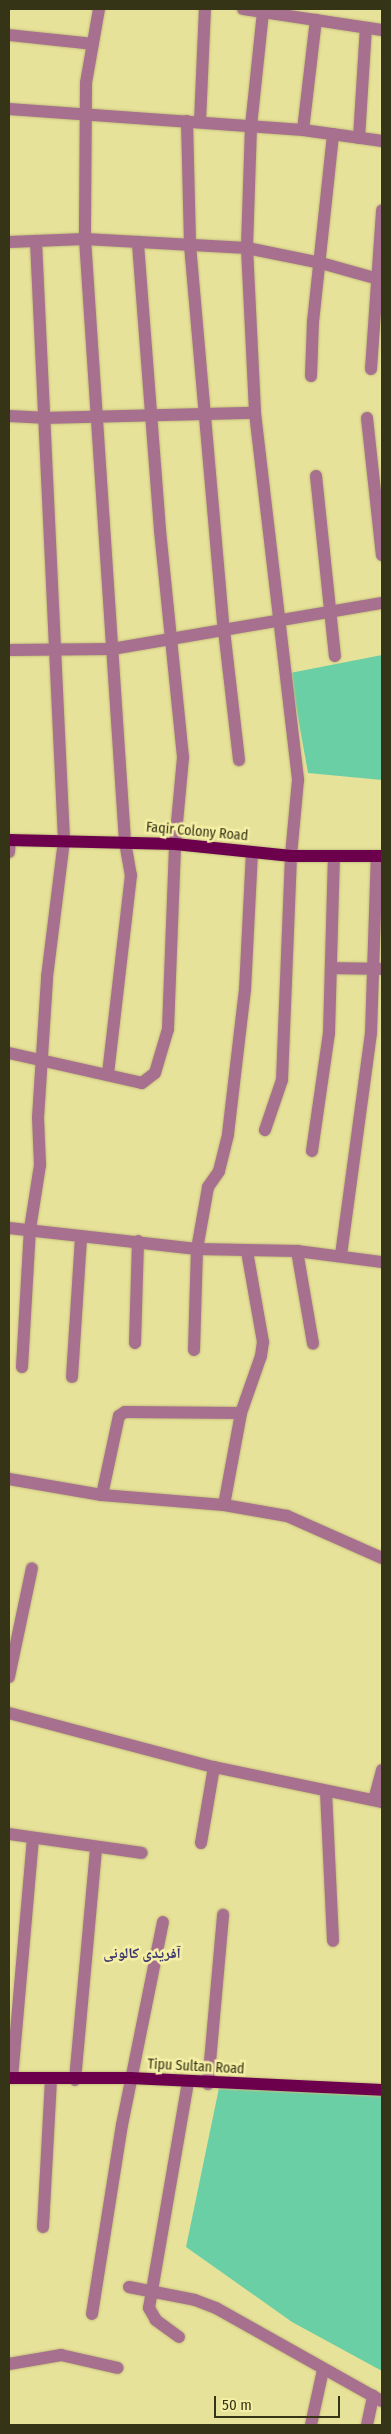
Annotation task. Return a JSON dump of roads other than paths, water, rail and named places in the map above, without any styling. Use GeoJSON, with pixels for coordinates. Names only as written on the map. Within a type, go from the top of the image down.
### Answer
{"type":"FeatureCollection","features":[{"type":"Feature","properties":{"kind":"main road","name":"Faqir Colony Road"},"geometry":{"type":"LineString","coordinates":[[9,844],[64,840],[175,844],[291,856],[380,856]]}},
{"type":"Feature","properties":{"kind":"main road","name":"Tipu Sultan Road"},"geometry":{"type":"LineString","coordinates":[[10,2078],[76,2080],[130,2078],[208,2084],[382,2090]]}},
{"type":"Feature","properties":{"kind":"street"},"geometry":{"type":"LineString","coordinates":[[100,9],[93,44],[84,114],[85,239],[125,842],[131,875],[108,1073]]}},
{"type":"Feature","properties":{"kind":"street"},"geometry":{"type":"LineString","coordinates":[[205,9],[194,122],[190,245],[224,630],[239,760]]}},
{"type":"Feature","properties":{"kind":"street"},"geometry":{"type":"LineString","coordinates":[[243,9],[382,30]]}},
{"type":"Feature","properties":{"kind":"street"},"geometry":{"type":"LineString","coordinates":[[263,12],[251,126],[247,248],[255,413],[298,780],[291,856],[282,1080],[265,1130]]}},
{"type":"Feature","properties":{"kind":"street"},"geometry":{"type":"LineString","coordinates":[[303,130],[316,20]]}},
{"type":"Feature","properties":{"kind":"street"},"geometry":{"type":"LineString","coordinates":[[359,138],[366,28]]}},
{"type":"Feature","properties":{"kind":"street"},"geometry":{"type":"LineString","coordinates":[[9,35],[93,44]]}},
{"type":"Feature","properties":{"kind":"street"},"geometry":{"type":"LineString","coordinates":[[9,109],[303,130],[382,141]]}},
{"type":"Feature","properties":{"kind":"street"},"geometry":{"type":"LineString","coordinates":[[311,376],[333,134]]}},
{"type":"Feature","properties":{"kind":"street"},"geometry":{"type":"LineString","coordinates":[[371,369],[379,279],[382,210]]}},
{"type":"Feature","properties":{"kind":"street"},"geometry":{"type":"LineString","coordinates":[[9,242],[85,239],[247,248],[320,262],[379,279]]}},
{"type":"Feature","properties":{"kind":"street"},"geometry":{"type":"LineString","coordinates":[[22,1367],[30,1229],[40,1165],[38,1118],[47,977],[64,840],[36,241]]}},
{"type":"Feature","properties":{"kind":"street"},"geometry":{"type":"LineString","coordinates":[[9,1053],[108,1073],[142,1083],[155,1073],[168,1029],[175,844],[183,756],[151,415],[138,242]]}},
{"type":"Feature","properties":{"kind":"street"},"geometry":{"type":"LineString","coordinates":[[9,416],[44,418],[151,415],[205,417],[255,413]]}},
{"type":"Feature","properties":{"kind":"street"},"geometry":{"type":"LineString","coordinates":[[367,418],[382,555]]}},
{"type":"Feature","properties":{"kind":"street"},"geometry":{"type":"LineString","coordinates":[[316,476],[335,656]]}},
{"type":"Feature","properties":{"kind":"street"},"geometry":{"type":"LineString","coordinates":[[9,650],[112,649],[382,603]]}},
{"type":"Feature","properties":{"kind":"street"},"geometry":{"type":"LineString","coordinates":[[194,1350],[197,1249],[208,1187],[219,1171],[228,1134],[245,990],[252,853]]}},
{"type":"Feature","properties":{"kind":"street"},"geometry":{"type":"LineString","coordinates":[[312,1151],[329,1033],[334,856]]}},
{"type":"Feature","properties":{"kind":"street"},"geometry":{"type":"LineString","coordinates":[[342,1255],[371,1033],[377,969],[380,856]]}},
{"type":"Feature","properties":{"kind":"street"},"geometry":{"type":"LineString","coordinates":[[331,968],[377,969]]}},
{"type":"Feature","properties":{"kind":"street"},"geometry":{"type":"LineString","coordinates":[[9,1228],[197,1249],[342,1255],[382,1262]]}},
{"type":"Feature","properties":{"kind":"street"},"geometry":{"type":"LineString","coordinates":[[72,1377],[81,1236]]}},
{"type":"Feature","properties":{"kind":"street"},"geometry":{"type":"LineString","coordinates":[[135,1343],[138,1241]]}},
{"type":"Feature","properties":{"kind":"street"},"geometry":{"type":"LineString","coordinates":[[224,1505],[241,1413],[261,1356],[262,1342],[247,1250]]}},
{"type":"Feature","properties":{"kind":"street"},"geometry":{"type":"LineString","coordinates":[[297,1252],[314,1344]]}},
{"type":"Feature","properties":{"kind":"street"},"geometry":{"type":"LineString","coordinates":[[102,1495],[119,1416],[125,1412],[241,1413]]}},
{"type":"Feature","properties":{"kind":"street"},"geometry":{"type":"LineString","coordinates":[[9,1479],[102,1495],[224,1505],[287,1516],[382,1558]]}},
{"type":"Feature","properties":{"kind":"street"},"geometry":{"type":"LineString","coordinates":[[9,1678],[32,1568]]}},
{"type":"Feature","properties":{"kind":"street"},"geometry":{"type":"LineString","coordinates":[[9,1713],[214,1767],[326,1792],[378,1801],[382,1770]]}},
{"type":"Feature","properties":{"kind":"street"},"geometry":{"type":"LineString","coordinates":[[201,1843],[214,1767]]}},
{"type":"Feature","properties":{"kind":"street"},"geometry":{"type":"LineString","coordinates":[[326,1792],[333,1941]]}},
{"type":"Feature","properties":{"kind":"street"},"geometry":{"type":"LineString","coordinates":[[9,1834],[142,1853]]}},
{"type":"Feature","properties":{"kind":"street"},"geometry":{"type":"LineString","coordinates":[[10,2078],[33,1838]]}},
{"type":"Feature","properties":{"kind":"street"},"geometry":{"type":"LineString","coordinates":[[76,2080],[96,1847]]}},
{"type":"Feature","properties":{"kind":"street"},"geometry":{"type":"LineString","coordinates":[[208,2084],[223,1915]]}},
{"type":"Feature","properties":{"kind":"street"},"geometry":{"type":"LineString","coordinates":[[92,2314],[130,2078],[163,1922]]}},
{"type":"Feature","properties":{"kind":"street"},"geometry":{"type":"LineString","coordinates":[[43,2227],[51,2079]]}},
{"type":"Feature","properties":{"kind":"street"},"geometry":{"type":"LineString","coordinates":[[179,2337],[151,2315],[149,2308],[188,2082]]}},
{"type":"Feature","properties":{"kind":"street"},"geometry":{"type":"LineString","coordinates":[[129,2287],[152,2290],[216,2308],[323,2370],[378,2399],[367,2425]]}},
{"type":"Feature","properties":{"kind":"street"},"geometry":{"type":"LineString","coordinates":[[9,2364],[61,2355],[118,2368]]}},
{"type":"Feature","properties":{"kind":"street"},"geometry":{"type":"LineString","coordinates":[[311,2425],[323,2370]]}},
{"type":"Feature","properties":{"kind":"district","name":"آفریدی کالونی"},"geometry":{"type":"Point","coordinates":[142,1954]}}]}
